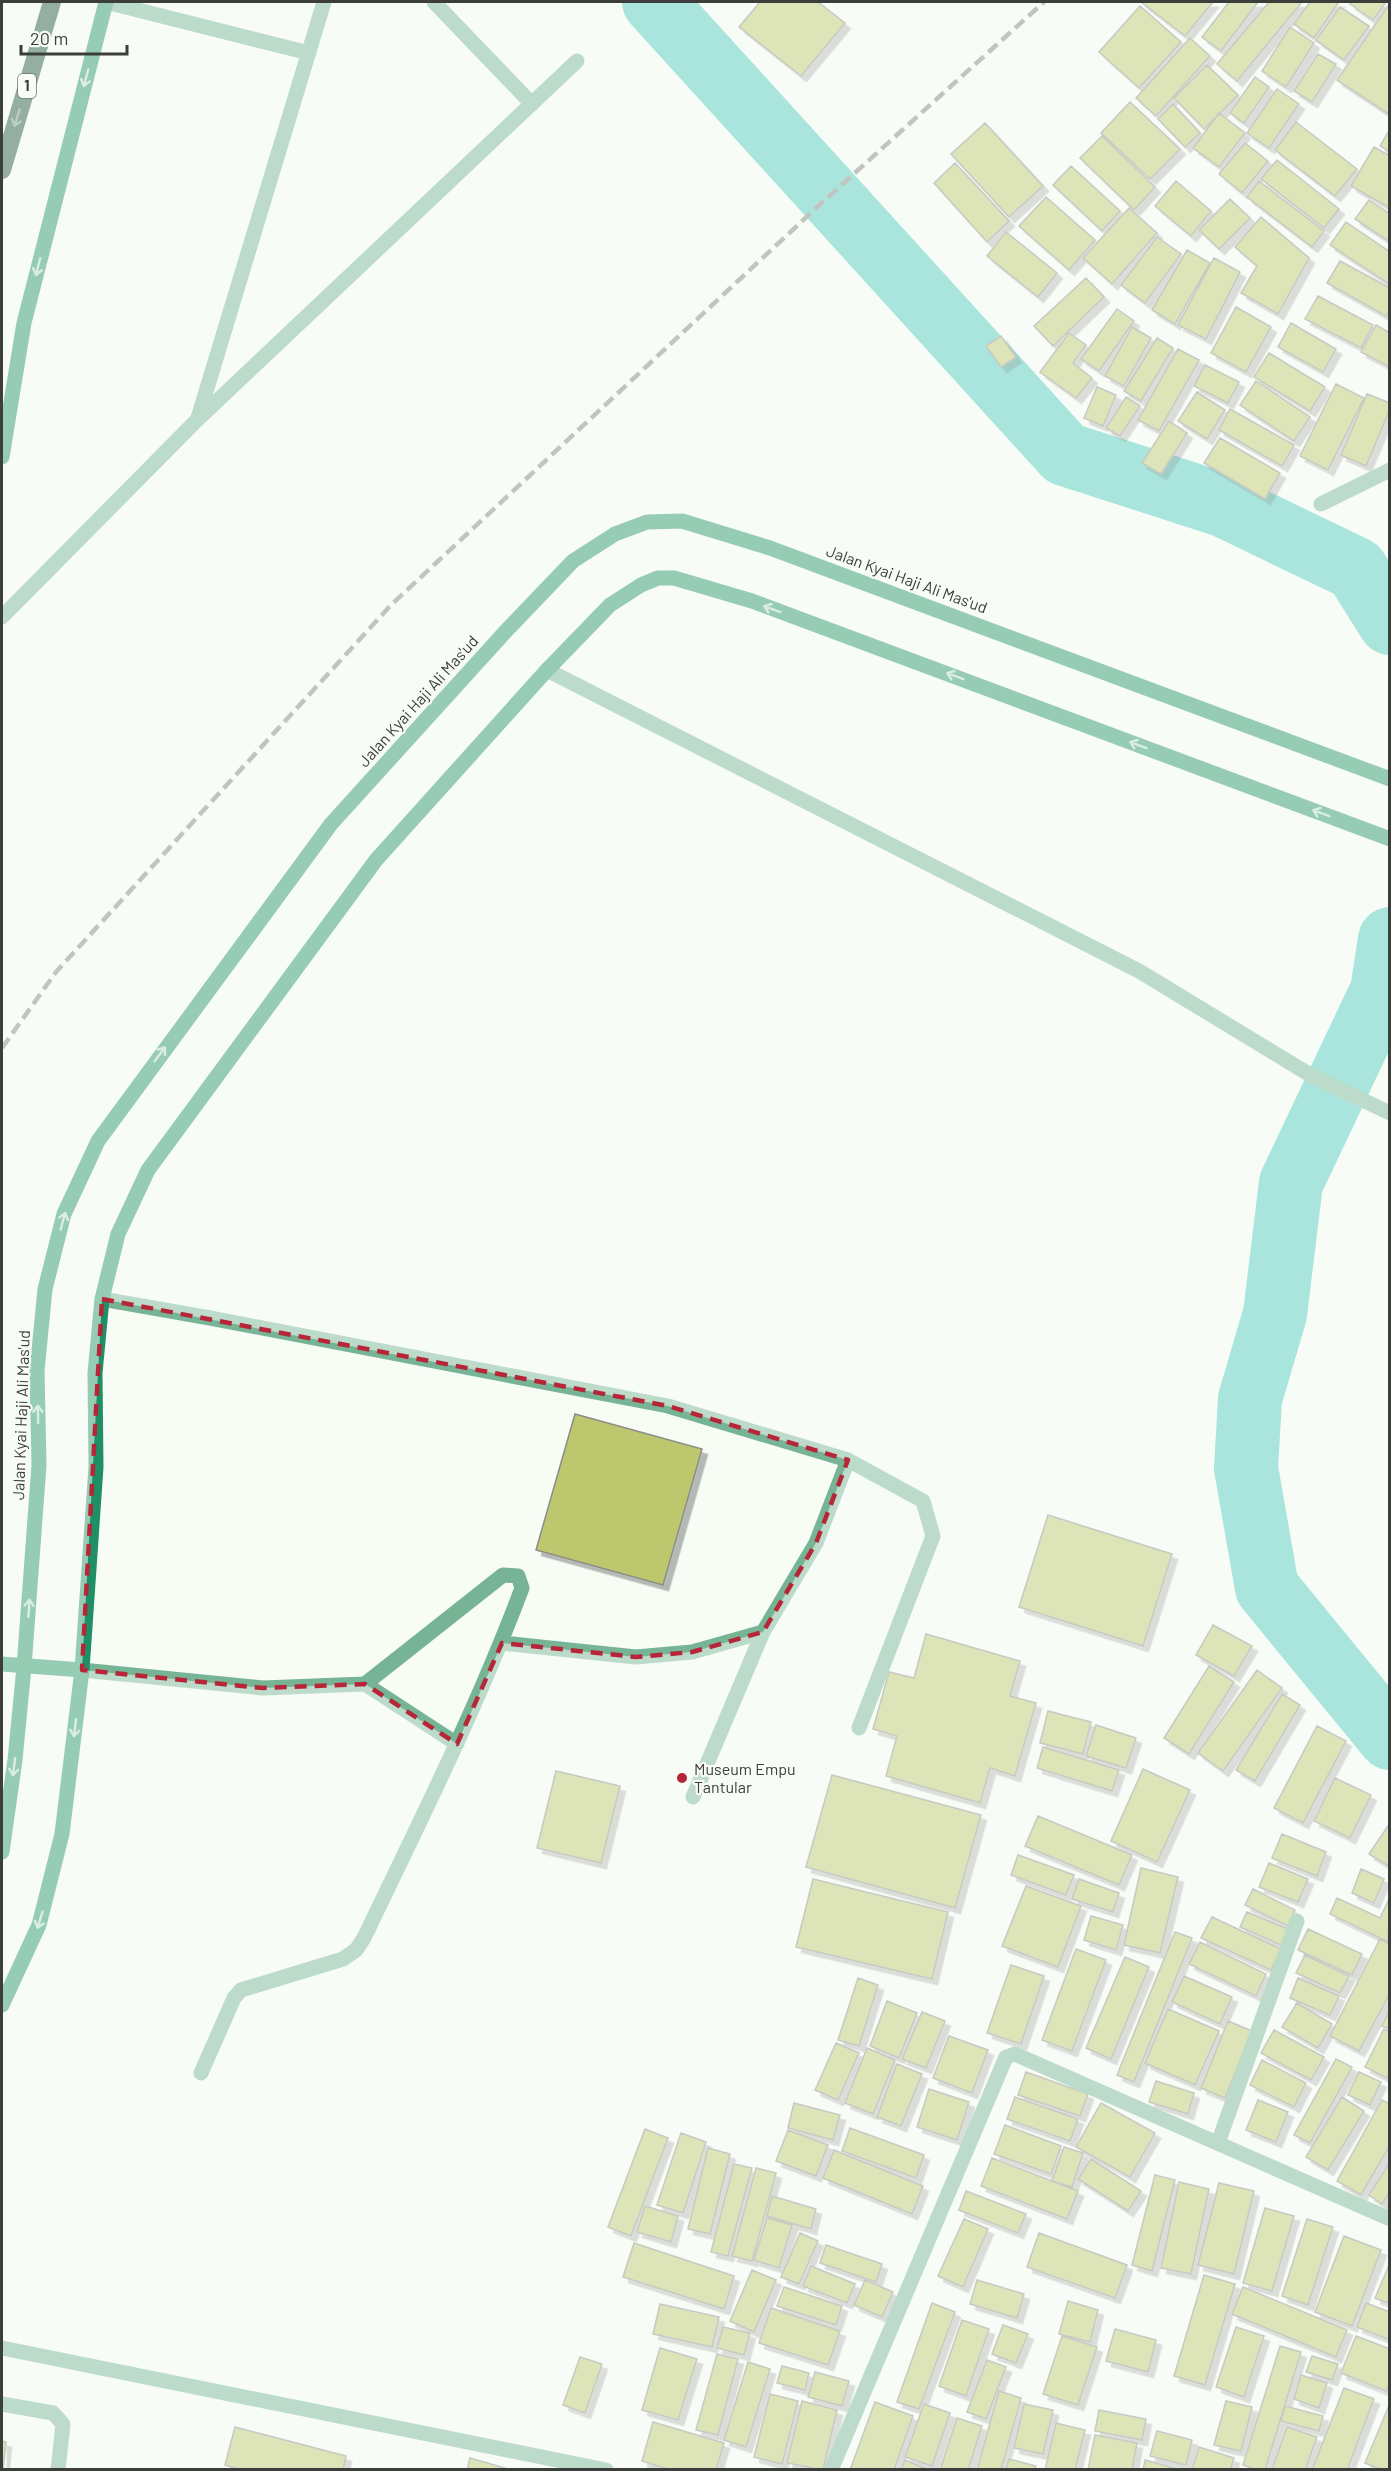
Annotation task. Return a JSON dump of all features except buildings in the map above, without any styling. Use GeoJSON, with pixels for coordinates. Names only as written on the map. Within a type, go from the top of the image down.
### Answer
{"type":"FeatureCollection","features":[{"type":"Feature","properties":{"kind":"highway","name":"1"},"geometry":{"type":"LineString","coordinates":[[2,170],[52,2]]}},
{"type":"Feature","properties":{"kind":"street"},"geometry":{"type":"LineString","coordinates":[[2,457],[24,323],[106,2],[309,53]]}},
{"type":"Feature","properties":{"kind":"street"},"geometry":{"type":"LineString","coordinates":[[197,420],[324,2]]}},
{"type":"Feature","properties":{"kind":"street"},"geometry":{"type":"LineString","coordinates":[[434,2],[532,104]]}},
{"type":"Feature","properties":{"kind":"street"},"geometry":{"type":"LineString","coordinates":[[2,617],[197,420],[577,60]]}},
{"type":"Feature","properties":{"kind":"street"},"geometry":{"type":"LineString","coordinates":[[1321,504],[1389,470]]}},
{"type":"Feature","properties":{"kind":"street","name":"Jalan Kyai Haji Ali Mas'ud"},"geometry":{"type":"LineString","coordinates":[[2,1852],[24,1667],[39,1465],[37,1371],[45,1289],[64,1214],[98,1141],[331,824],[504,632],[573,561],[615,534],[647,522],[682,521],[770,548],[1389,778]]}},
{"type":"Feature","properties":{"kind":"street"},"geometry":{"type":"LineString","coordinates":[[2,2005],[39,1925],[62,1834],[82,1670],[96,1467],[95,1373],[102,1299],[118,1234],[148,1170],[376,860],[547,670],[610,605],[641,585],[658,578],[674,578],[763,605],[1382,837]]}},
{"type":"Feature","properties":{"kind":"street"},"geometry":{"type":"LineString","coordinates":[[547,670],[1139,971],[1312,1076],[1389,1113]]}},
{"type":"Feature","properties":{"kind":"street"},"geometry":{"type":"LineString","coordinates":[[102,1299],[668,1406],[848,1460],[923,1501],[933,1536],[859,1728]]}},
{"type":"Feature","properties":{"kind":"street"},"geometry":{"type":"LineString","coordinates":[[693,1797],[763,1632],[816,1543],[848,1460]]}},
{"type":"Feature","properties":{"kind":"street"},"geometry":{"type":"LineString","coordinates":[[201,2073],[234,1998],[241,1990],[343,1959],[356,1950],[364,1938],[457,1744],[502,1643],[522,1588],[518,1576],[503,1575],[365,1684]]}},
{"type":"Feature","properties":{"kind":"street"},"geometry":{"type":"LineString","coordinates":[[502,1643],[636,1657],[692,1652],[763,1632]]}},
{"type":"Feature","properties":{"kind":"street"},"geometry":{"type":"LineString","coordinates":[[2,1664],[263,1688],[365,1684],[457,1744]]}},
{"type":"Feature","properties":{"kind":"street"},"geometry":{"type":"LineString","coordinates":[[1218,2143],[1297,1921]]}},
{"type":"Feature","properties":{"kind":"street"},"geometry":{"type":"LineString","coordinates":[[831,2469],[1006,2057],[1015,2054],[1389,2219]]}},
{"type":"Feature","properties":{"kind":"street"},"geometry":{"type":"LineString","coordinates":[[2,2348],[606,2469]]}},
{"type":"Feature","properties":{"kind":"street"},"geometry":{"type":"LineString","coordinates":[[2,2404],[53,2413],[63,2424],[58,2469]]}},
{"type":"Feature","properties":{"kind":"highlighted area"},"geometry":{"type":"Polygon","coordinates":[[[102,1299],[668,1406],[848,1460],[816,1543],[763,1632],[692,1652],[636,1657],[502,1643],[457,1744],[365,1684],[263,1688],[82,1670],[102,1299]]]}},
{"type":"Feature","properties":{"kind":"waterway"},"geometry":{"type":"LineString","coordinates":[[654,2],[1065,454],[1223,505],[1356,569],[1390,623]]}},
{"type":"Feature","properties":{"kind":"waterway"},"geometry":{"type":"LineString","coordinates":[[1390,939],[1382,991],[1291,1183],[1275,1314],[1250,1399],[1246,1468],[1267,1588],[1390,1738]]}},
{"type":"Feature","properties":{"kind":"railway"},"geometry":{"type":"LineString","coordinates":[[2,1048],[56,972],[391,605],[815,209],[1044,2]]}},
{"type":"Feature","properties":{"kind":"place","name":"Museum Empu Tantular"},"geometry":{"type":"Point","coordinates":[682,1778]}}]}
